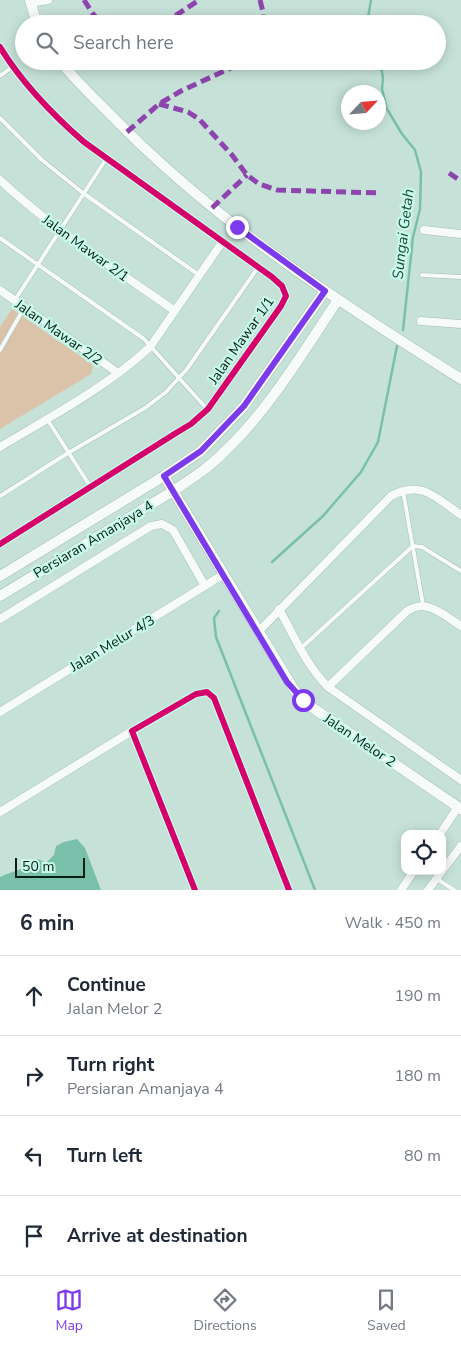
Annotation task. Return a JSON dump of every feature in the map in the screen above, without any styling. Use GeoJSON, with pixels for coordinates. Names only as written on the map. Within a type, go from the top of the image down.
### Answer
{"type":"FeatureCollection","features":[{"type":"Feature","properties":{"kind":"street"},"geometry":{"type":"LineString","coordinates":[[34,15],[30,1],[48,0]]}},
{"type":"Feature","properties":{"kind":"street","name":"Jalan Mawar 1/1"},"geometry":{"type":"LineString","coordinates":[[0,47],[12,67],[60,121],[106,160],[259,266],[282,286],[286,296],[281,306],[208,409],[191,424],[0,544]]}},
{"type":"Feature","properties":{"kind":"street"},"geometry":{"type":"LineString","coordinates":[[68,70],[127,132],[186,187],[325,291],[461,379]]}},
{"type":"Feature","properties":{"kind":"street","name":"Jalan Mawar 2/1"},"geometry":{"type":"LineString","coordinates":[[0,180],[59,230],[175,311]]}},
{"type":"Feature","properties":{"kind":"street"},"geometry":{"type":"LineString","coordinates":[[424,230],[461,234]]}},
{"type":"Feature","properties":{"kind":"street"},"geometry":{"type":"LineString","coordinates":[[0,447],[118,374],[150,347],[222,241]]}},
{"type":"Feature","properties":{"kind":"street","name":"Jalan Mawar 2/2"},"geometry":{"type":"LineString","coordinates":[[0,290],[118,374]]}},
{"type":"Feature","properties":{"kind":"street","name":"Persiaran Amanjaya 4"},"geometry":{"type":"LineString","coordinates":[[0,576],[164,476],[201,451],[244,406],[325,291]]}},
{"type":"Feature","properties":{"kind":"street","name":"Persiaran Amanjaya 4"},"geometry":{"type":"LineString","coordinates":[[0,596],[173,491],[200,473],[225,452],[257,417],[338,300]]}},
{"type":"Feature","properties":{"kind":"street"},"geometry":{"type":"LineString","coordinates":[[421,321],[461,324]]}},
{"type":"Feature","properties":{"kind":"street","name":"Jalan Melor 2"},"geometry":{"type":"LineString","coordinates":[[164,476],[287,682],[303,700],[460,808]]}},
{"type":"Feature","properties":{"kind":"street"},"geometry":{"type":"LineString","coordinates":[[258,632],[382,503],[402,489],[414,488],[427,492],[461,515]]}},
{"type":"Feature","properties":{"kind":"street"},"geometry":{"type":"LineString","coordinates":[[0,619],[151,526],[162,524],[173,530],[205,586]]}},
{"type":"Feature","properties":{"kind":"street","name":"Jalan Melur 4/3"},"geometry":{"type":"LineString","coordinates":[[0,712],[224,574]]}},
{"type":"Feature","properties":{"kind":"street"},"geometry":{"type":"LineString","coordinates":[[328,687],[414,606],[423,605],[434,609],[461,626]]}},
{"type":"Feature","properties":{"kind":"street"},"geometry":{"type":"LineString","coordinates":[[279,609],[316,675],[328,687],[461,780]]}},
{"type":"Feature","properties":{"kind":"street"},"geometry":{"type":"LineString","coordinates":[[0,812],[196,694],[206,692],[214,698],[289,890]]}},
{"type":"Feature","properties":{"kind":"street"},"geometry":{"type":"LineString","coordinates":[[132,732],[195,890]]}},
{"type":"Feature","properties":{"kind":"street"},"geometry":{"type":"LineString","coordinates":[[443,830],[460,808]]}},
{"type":"Feature","properties":{"kind":"street"},"geometry":{"type":"LineString","coordinates":[[446,866],[461,846]]}},
{"type":"Feature","properties":{"kind":"street"},"geometry":{"type":"LineString","coordinates":[[401,890],[411,875]]}},
{"type":"Feature","properties":{"kind":"street"},"geometry":{"type":"LineString","coordinates":[[428,890],[440,875]]}},
{"type":"Feature","properties":{"kind":"lane"},"geometry":{"type":"LineString","coordinates":[[0,76],[12,67]]}},
{"type":"Feature","properties":{"kind":"lane"},"geometry":{"type":"LineString","coordinates":[[0,118],[42,160],[83,194],[199,275]]}},
{"type":"Feature","properties":{"kind":"lane"},"geometry":{"type":"LineString","coordinates":[[14,301],[106,160]]}},
{"type":"Feature","properties":{"kind":"lane"},"geometry":{"type":"LineString","coordinates":[[0,238],[144,340],[208,409]]}},
{"type":"Feature","properties":{"kind":"lane"},"geometry":{"type":"LineString","coordinates":[[0,496],[145,408],[179,379],[259,266]]}},
{"type":"Feature","properties":{"kind":"lane"},"geometry":{"type":"LineString","coordinates":[[422,275],[461,277]]}},
{"type":"Feature","properties":{"kind":"lane"},"geometry":{"type":"LineString","coordinates":[[0,350],[24,308]]}},
{"type":"Feature","properties":{"kind":"lane"},"geometry":{"type":"LineString","coordinates":[[47,419],[90,487]]}},
{"type":"Feature","properties":{"kind":"lane"},"geometry":{"type":"LineString","coordinates":[[402,489],[423,605]]}},
{"type":"Feature","properties":{"kind":"lane"},"geometry":{"type":"LineString","coordinates":[[300,649],[413,546],[422,547],[461,571]]}},
{"type":"Feature","properties":{"kind":"lane"},"geometry":{"type":"LineString","coordinates":[[437,879],[454,890]]}},
{"type":"Feature","properties":{"kind":"shaded area"},"geometry":{"type":"Polygon","coordinates":[[[12,309],[93,365],[91,374],[0,429],[0,327],[12,309]]]}},
{"type":"Feature","properties":{"kind":"shaded area"},"geometry":{"type":"Polygon","coordinates":[[[77,839],[85,848],[101,890],[0,890],[0,877],[25,867],[38,859],[46,863],[54,855],[56,846],[77,839]]]}},
{"type":"Feature","properties":{"kind":"waterway","name":"Sungai Getah"},"geometry":{"type":"LineString","coordinates":[[368,15],[371,0]]}},
{"type":"Feature","properties":{"kind":"waterway","name":"Sungai Getah"},"geometry":{"type":"LineString","coordinates":[[382,70],[382,89],[387,109],[402,134],[415,150],[421,172],[420,209],[413,237],[403,330]]}},
{"type":"Feature","properties":{"kind":"waterway"},"geometry":{"type":"LineString","coordinates":[[272,562],[323,516],[361,472],[378,442],[397,346]]}},
{"type":"Feature","properties":{"kind":"waterway"},"geometry":{"type":"LineString","coordinates":[[219,611],[214,618],[216,637],[315,890]]}},
{"type":"Feature","properties":{"kind":"marked path"},"geometry":{"type":"LineString","coordinates":[[84,0],[94,15]]}},
{"type":"Feature","properties":{"kind":"marked path"},"geometry":{"type":"LineString","coordinates":[[176,15],[199,0]]}},
{"type":"Feature","properties":{"kind":"marked path"},"geometry":{"type":"LineString","coordinates":[[260,0],[263,15]]}},
{"type":"Feature","properties":{"kind":"marked path"},"geometry":{"type":"LineString","coordinates":[[127,132],[159,104],[181,91],[226,70]]}},
{"type":"Feature","properties":{"kind":"marked path"},"geometry":{"type":"LineString","coordinates":[[159,104],[188,112],[199,119],[232,155],[247,175],[259,184],[277,190],[381,193]]}},
{"type":"Feature","properties":{"kind":"marked path"},"geometry":{"type":"LineString","coordinates":[[449,173],[461,181]]}},
{"type":"Feature","properties":{"kind":"marked path"},"geometry":{"type":"LineString","coordinates":[[212,208],[247,175]]}},
{"type":"Feature","properties":{"kind":"cycle path"},"geometry":{"type":"LineString","coordinates":[[0,47],[15,69]]}},
{"type":"Feature","properties":{"kind":"cycle path"},"geometry":{"type":"LineString","coordinates":[[0,544],[191,424],[208,409],[281,306],[286,296],[282,286],[272,277],[84,142],[38,98],[16,70]]}},
{"type":"Feature","properties":{"kind":"cycle path"},"geometry":{"type":"LineString","coordinates":[[195,890],[132,731],[196,694],[207,692],[214,698],[289,890]]}},
{"type":"Feature","properties":{"kind":"route"},"geometry":{"type":"LineString","coordinates":[[237,227],[325,291],[244,406],[201,451],[164,476],[287,682],[303,700]]}}]}
